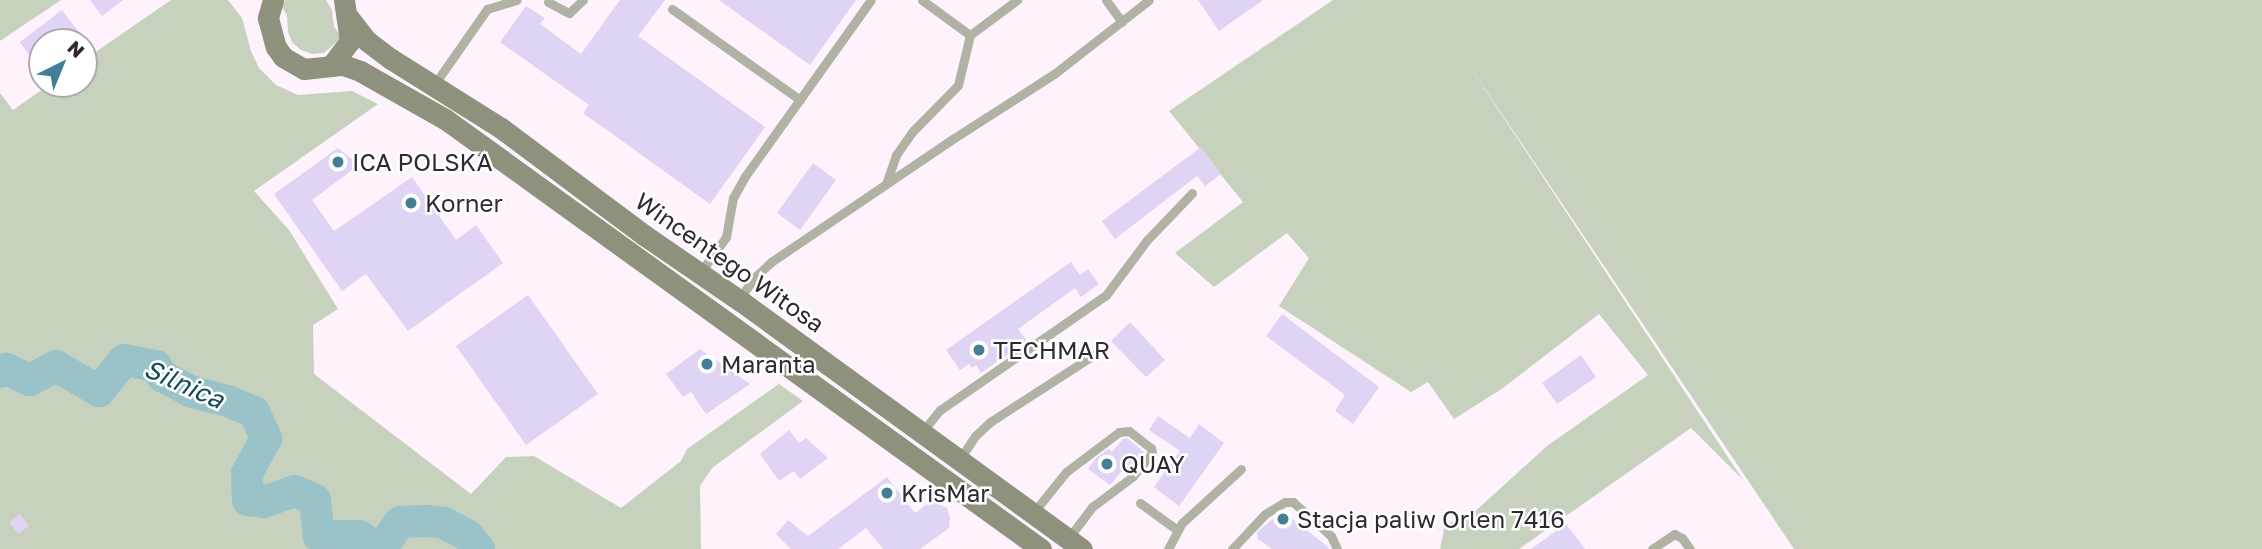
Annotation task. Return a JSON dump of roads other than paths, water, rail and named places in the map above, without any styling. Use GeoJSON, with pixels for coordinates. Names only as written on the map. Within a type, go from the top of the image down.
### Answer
{"type":"FeatureCollection","features":[{"type":"Feature","properties":{"kind":"main road","name":"Wincentego Witosa"},"geometry":{"type":"LineString","coordinates":[[266,6],[276,47],[283,57],[304,69],[343,65],[369,75],[476,140],[1041,549]]}},
{"type":"Feature","properties":{"kind":"main road","name":"Wincentego Witosa"},"geometry":{"type":"LineString","coordinates":[[346,9],[367,41],[501,128],[1075,544]]}},
{"type":"Feature","properties":{"kind":"main road"},"geometry":{"type":"LineString","coordinates":[[331,66],[350,41],[346,9]]}},
{"type":"Feature","properties":{"kind":"lane"},"geometry":{"type":"LineString","coordinates":[[434,85],[487,9],[517,0]]}},
{"type":"Feature","properties":{"kind":"lane"},"geometry":{"type":"LineString","coordinates":[[548,2],[569,13],[583,0]]}},
{"type":"Feature","properties":{"kind":"lane"},"geometry":{"type":"LineString","coordinates":[[700,273],[726,237],[733,198],[871,0]]}},
{"type":"Feature","properties":{"kind":"lane"},"geometry":{"type":"LineString","coordinates":[[922,0],[970,35]]}},
{"type":"Feature","properties":{"kind":"lane"},"geometry":{"type":"LineString","coordinates":[[885,185],[896,155],[913,131],[958,85],[970,35],[1017,0]]}},
{"type":"Feature","properties":{"kind":"lane"},"geometry":{"type":"LineString","coordinates":[[1106,0],[1122,22]]}},
{"type":"Feature","properties":{"kind":"lane"},"geometry":{"type":"LineString","coordinates":[[738,299],[762,270],[885,185],[1054,75],[1149,0]]}},
{"type":"Feature","properties":{"kind":"lane"},"geometry":{"type":"LineString","coordinates":[[672,9],[800,100]]}},
{"type":"Feature","properties":{"kind":"lane"},"geometry":{"type":"LineString","coordinates":[[922,432],[940,410],[1106,295],[1147,240],[1192,193]]}},
{"type":"Feature","properties":{"kind":"lane"},"geometry":{"type":"LineString","coordinates":[[960,459],[971,441],[990,422],[1098,352]]}},
{"type":"Feature","properties":{"kind":"lane"},"geometry":{"type":"LineString","coordinates":[[1033,513],[1066,472],[1119,432],[1129,431],[1151,448],[1152,453],[1141,468],[1092,507],[1075,544]]}},
{"type":"Feature","properties":{"kind":"lane"},"geometry":{"type":"LineString","coordinates":[[1168,549],[1176,528],[1241,470]]}},
{"type":"Feature","properties":{"kind":"lane"},"geometry":{"type":"LineString","coordinates":[[1232,549],[1265,514],[1285,502],[1293,502],[1331,536],[1337,549]]}},
{"type":"Feature","properties":{"kind":"lane"},"geometry":{"type":"LineString","coordinates":[[1140,503],[1176,528]]}},
{"type":"Feature","properties":{"kind":"lane"},"geometry":{"type":"LineString","coordinates":[[1652,549],[1674,534],[1682,538],[1690,549]]}},
{"type":"Feature","properties":{"kind":"waterway","name":"Silnica"},"geometry":{"type":"LineString","coordinates":[[0,372],[6,369],[30,380],[56,366],[99,391],[124,360],[156,366],[162,376],[192,392],[228,401],[254,412],[266,438],[247,473],[248,500],[264,502],[295,491],[315,500],[319,536],[359,536],[379,549]]}},
{"type":"Feature","properties":{"kind":"waterway","name":"Silnica"},"geometry":{"type":"LineString","coordinates":[[381,549],[400,522],[426,521],[444,523],[468,536],[479,549]]}},
{"type":"Feature","properties":{"kind":"place","name":"ICA POLSKA"},"geometry":{"type":"Point","coordinates":[338,162]}},
{"type":"Feature","properties":{"kind":"place","name":"Korner"},"geometry":{"type":"Point","coordinates":[411,203]}},
{"type":"Feature","properties":{"kind":"place","name":"TECHMAR"},"geometry":{"type":"Point","coordinates":[979,350]}},
{"type":"Feature","properties":{"kind":"place","name":"Maranta"},"geometry":{"type":"Point","coordinates":[707,364]}},
{"type":"Feature","properties":{"kind":"place","name":"QUAY"},"geometry":{"type":"Point","coordinates":[1107,464]}},
{"type":"Feature","properties":{"kind":"place","name":"KrisMar"},"geometry":{"type":"Point","coordinates":[887,493]}},
{"type":"Feature","properties":{"kind":"place","name":"Stacja paliw Orlen 7416"},"geometry":{"type":"Point","coordinates":[1283,519]}}]}
